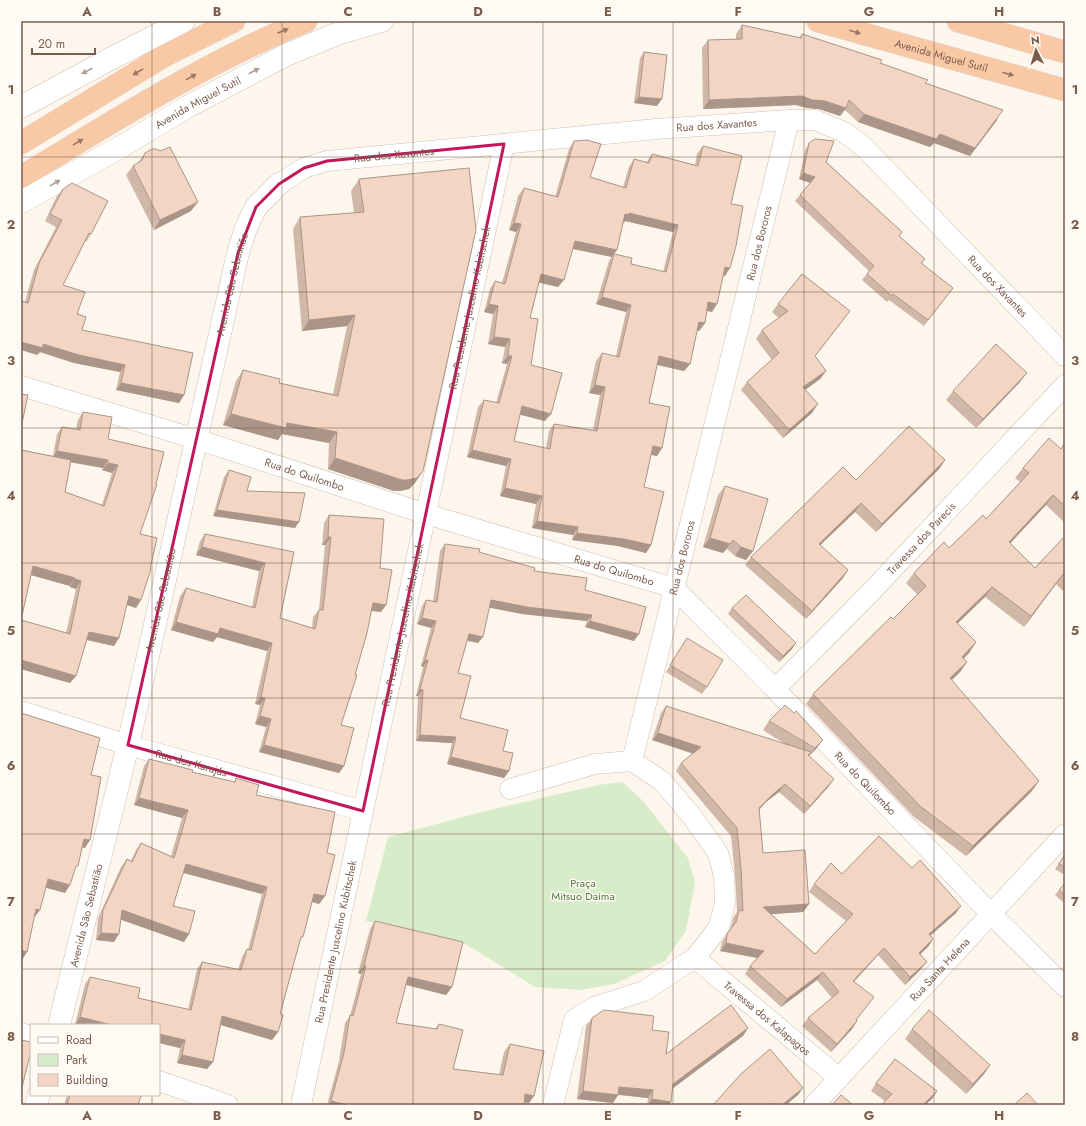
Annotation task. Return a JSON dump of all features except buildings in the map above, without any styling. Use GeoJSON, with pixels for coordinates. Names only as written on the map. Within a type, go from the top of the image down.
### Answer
{"type":"FeatureCollection","features":[{"type":"Feature","properties":{"kind":"highway"},"geometry":{"type":"LineString","coordinates":[[21,143],[164,56],[234,21]]}},
{"type":"Feature","properties":{"kind":"highway"},"geometry":{"type":"LineString","coordinates":[[21,177],[158,95],[235,52],[306,21]]}},
{"type":"Feature","properties":{"kind":"highway","name":"Avenida Miguel Sutil"},"geometry":{"type":"LineString","coordinates":[[818,21],[1065,90]]}},
{"type":"Feature","properties":{"kind":"highway"},"geometry":{"type":"LineString","coordinates":[[958,21],[1065,52]]}},
{"type":"Feature","properties":{"kind":"street"},"geometry":{"type":"LineString","coordinates":[[21,107],[184,21]]}},
{"type":"Feature","properties":{"kind":"street","name":"Avenida Miguel Sutil"},"geometry":{"type":"LineString","coordinates":[[21,202],[117,149],[189,106],[286,55],[338,34],[382,21]]}},
{"type":"Feature","properties":{"kind":"street","name":"Rua dos Xavantes"},"geometry":{"type":"LineString","coordinates":[[279,184],[304,168],[327,161],[656,129],[789,120],[815,120],[844,132],[864,148],[1065,356]]}},
{"type":"Feature","properties":{"kind":"street","name":"Rua dos Bororos"},"geometry":{"type":"LineString","coordinates":[[632,761],[789,120]]}},
{"type":"Feature","properties":{"kind":"street","name":"Rua Presidente Juscelino Kubitschek"},"geometry":{"type":"LineString","coordinates":[[300,1105],[504,144]]}},
{"type":"Feature","properties":{"kind":"street","name":"Avenida São Sebastião"},"geometry":{"type":"LineString","coordinates":[[59,1024],[128,745],[238,253],[246,228],[256,207],[279,184]]}},
{"type":"Feature","properties":{"kind":"street","name":"Travessa dos Parecis"},"geometry":{"type":"LineString","coordinates":[[775,689],[871,592],[1065,385]]}},
{"type":"Feature","properties":{"kind":"street","name":"Rua do Quilombo"},"geometry":{"type":"LineString","coordinates":[[21,386],[196,439],[426,514],[674,588],[775,689],[991,914],[1065,987]]}},
{"type":"Feature","properties":{"kind":"street","name":"Rua dos Karajás"},"geometry":{"type":"LineString","coordinates":[[21,711],[128,745],[363,811]]}},
{"type":"Feature","properties":{"kind":"street"},"geometry":{"type":"LineString","coordinates":[[510,789],[595,764],[632,761],[662,781],[691,815],[718,853],[724,876],[725,903],[719,927],[695,958],[644,990],[594,1006],[574,1020],[553,1105]]}},
{"type":"Feature","properties":{"kind":"street","name":"Rua Santa Helena"},"geometry":{"type":"LineString","coordinates":[[814,1105],[1065,834]]}},
{"type":"Feature","properties":{"kind":"street","name":"Travessa dos Kalapagos"},"geometry":{"type":"LineString","coordinates":[[695,958],[839,1078]]}},
{"type":"Feature","properties":{"kind":"street"},"geometry":{"type":"LineString","coordinates":[[160,1081],[228,1105]]}},
{"type":"Feature","properties":{"kind":"highlighted area"},"geometry":{"type":"Polygon","coordinates":[[[504,144],[426,514],[363,811],[128,745],[238,253],[256,207],[279,184],[304,168],[327,161],[504,144]]]}},
{"type":"Feature","properties":{"kind":"green space","name":"Praça Mitsuo Daima"},"geometry":{"type":"Polygon","coordinates":[[[622,782],[643,801],[688,858],[695,882],[686,931],[665,961],[614,984],[581,990],[535,987],[467,945],[444,938],[366,921],[388,837],[485,811],[598,785],[622,782]]]}}]}
